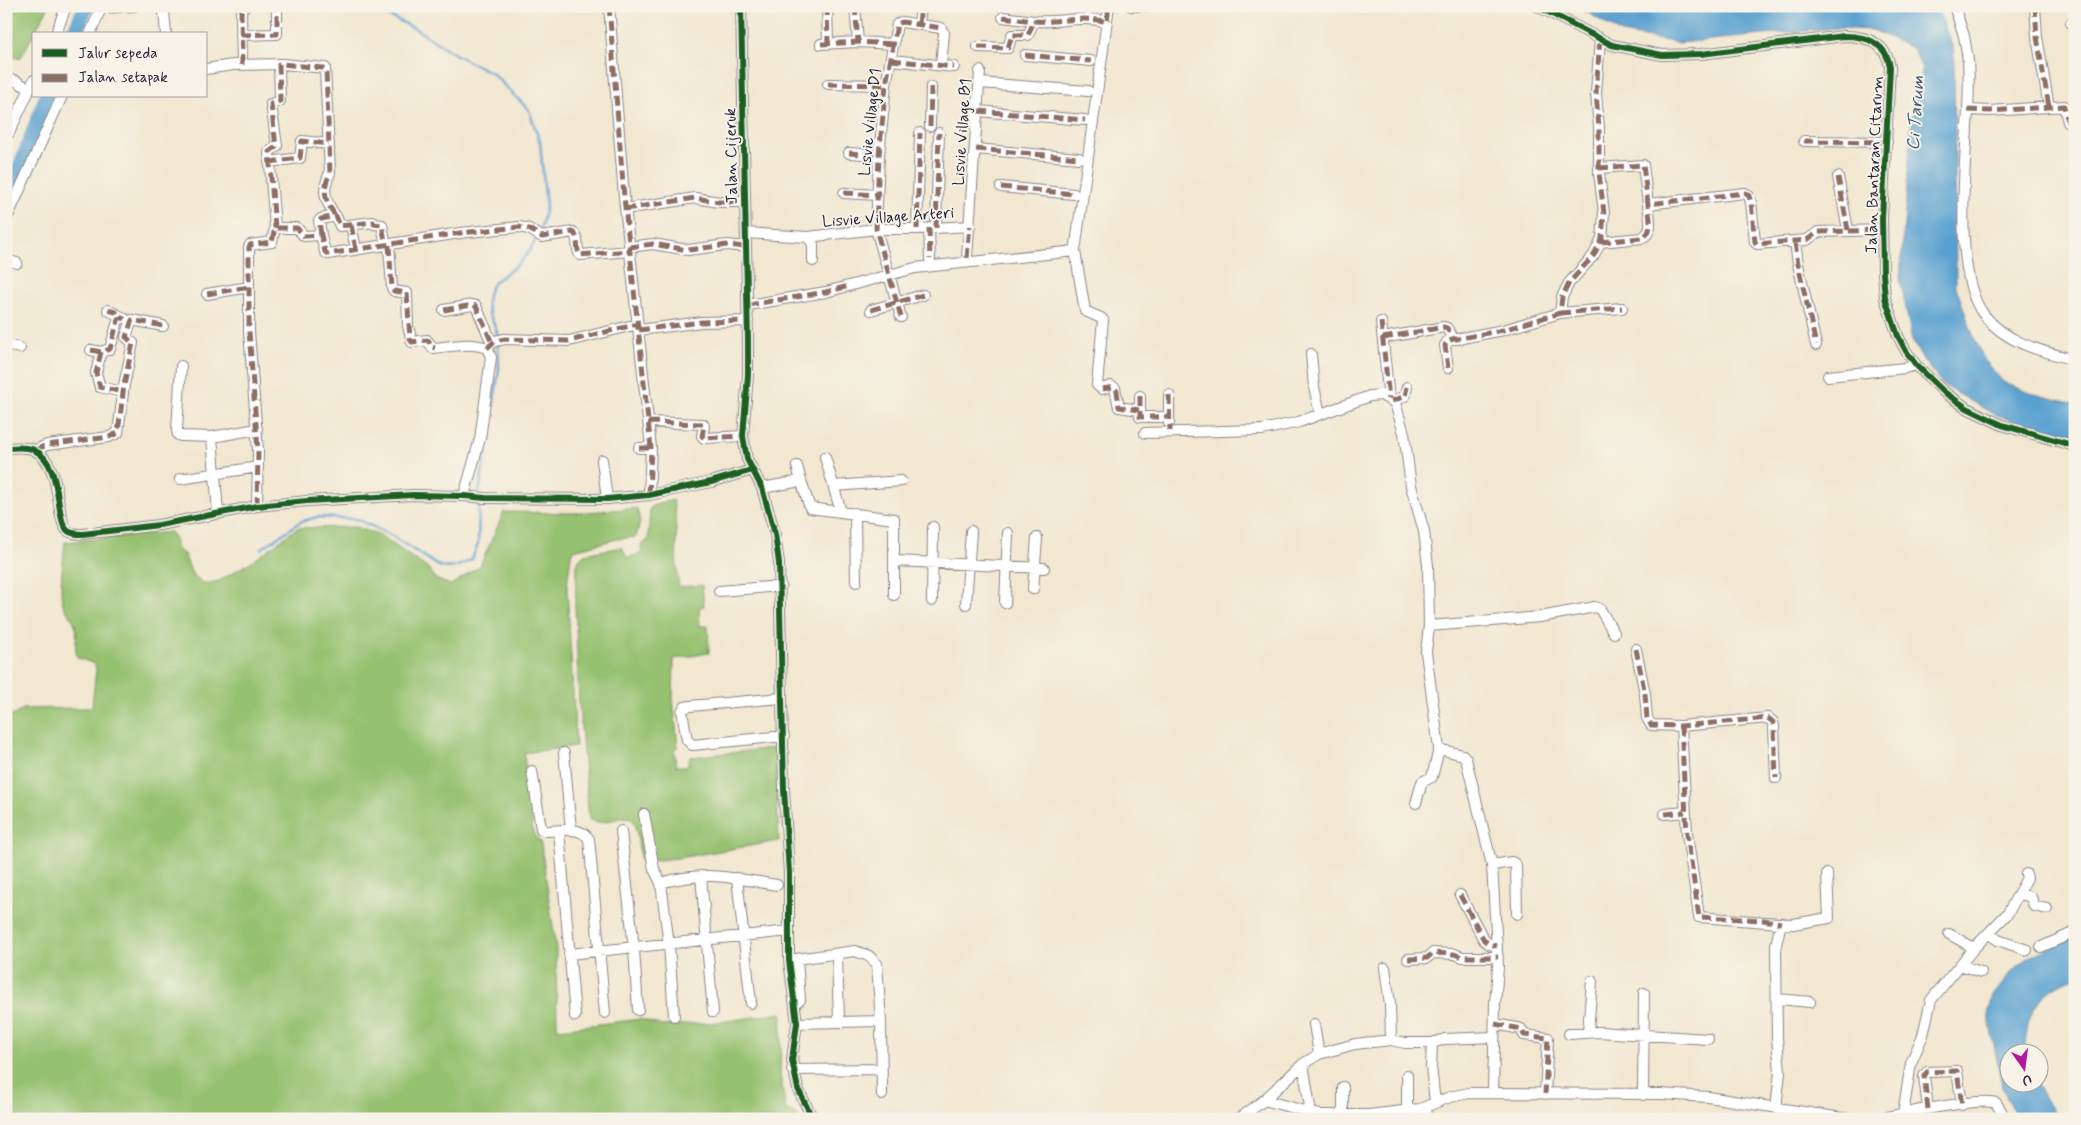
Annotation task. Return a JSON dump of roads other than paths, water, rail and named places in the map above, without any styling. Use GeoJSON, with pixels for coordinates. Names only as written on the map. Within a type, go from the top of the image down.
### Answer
{"type":"FeatureCollection","features":[{"type":"Feature","properties":{"kind":"street"},"geometry":{"type":"LineString","coordinates":[[57,32],[66,6]]}},
{"type":"Feature","properties":{"kind":"street"},"geometry":{"type":"LineString","coordinates":[[91,32],[102,7],[134,6]]}},
{"type":"Feature","properties":{"kind":"street"},"geometry":{"type":"LineString","coordinates":[[242,65],[242,8],[246,6]]}},
{"type":"Feature","properties":{"kind":"street"},"geometry":{"type":"LineString","coordinates":[[241,35],[277,34],[277,10],[274,6]]}},
{"type":"Feature","properties":{"kind":"street"},"geometry":{"type":"LineString","coordinates":[[609,6],[625,209],[651,448],[649,495]]}},
{"type":"Feature","properties":{"kind":"street","name":"Jalan Cijeruk"},"geometry":{"type":"LineString","coordinates":[[741,6],[748,305],[748,375],[743,436],[752,470],[762,488],[776,540],[781,586],[782,698],[789,873],[789,931],[799,1023],[792,1070]]}},
{"type":"Feature","properties":{"kind":"street"},"geometry":{"type":"LineString","coordinates":[[827,6],[825,44],[858,42],[894,44]]}},
{"type":"Feature","properties":{"kind":"street"},"geometry":{"type":"LineString","coordinates":[[855,6],[858,42]]}},
{"type":"Feature","properties":{"kind":"street"},"geometry":{"type":"LineString","coordinates":[[922,6],[919,24],[942,30],[941,65]]}},
{"type":"Feature","properties":{"kind":"street"},"geometry":{"type":"LineString","coordinates":[[1110,6],[1075,250],[1085,311],[1103,320],[1098,385],[1102,389],[1114,387],[1117,390],[1119,407],[1139,410]]}},
{"type":"Feature","properties":{"kind":"street"},"geometry":{"type":"LineString","coordinates":[[1131,6],[1149,6]]}},
{"type":"Feature","properties":{"kind":"street","name":"Jalan Bantaran Citarum"},"geometry":{"type":"LineString","coordinates":[[1537,6],[1600,39],[1637,52],[1662,55],[1701,54],[1806,40],[1861,36],[1877,46],[1888,59],[1890,75],[1882,230],[1886,298],[1898,336],[1916,365],[1944,392],[1967,408],[2002,425],[2075,446]]}},
{"type":"Feature","properties":{"kind":"street"},"geometry":{"type":"LineString","coordinates":[[1954,6],[1964,36],[1968,60],[1964,222],[1968,276],[1973,294],[1984,316],[2007,336],[2025,347],[2075,360]]}},
{"type":"Feature","properties":{"kind":"street"},"geometry":{"type":"LineString","coordinates":[[2035,6],[2037,37],[2048,107]]}},
{"type":"Feature","properties":{"kind":"street"},"geometry":{"type":"LineString","coordinates":[[164,12],[166,32]]}},
{"type":"Feature","properties":{"kind":"street"},"geometry":{"type":"LineString","coordinates":[[1003,17],[1058,22],[1089,18],[1107,22]]}},
{"type":"Feature","properties":{"kind":"street"},"geometry":{"type":"LineString","coordinates":[[978,47],[1007,49],[1015,19]]}},
{"type":"Feature","properties":{"kind":"street"},"geometry":{"type":"LineString","coordinates":[[1012,35],[1028,35],[1034,21]]}},
{"type":"Feature","properties":{"kind":"street","name":"Lisvie Village D1"},"geometry":{"type":"LineString","coordinates":[[901,317],[876,229],[879,155],[886,85],[898,24],[902,22],[919,24]]}},
{"type":"Feature","properties":{"kind":"street"},"geometry":{"type":"LineString","coordinates":[[1560,313],[1562,297],[1569,283],[1594,255],[1601,242],[1604,213],[1599,168],[1599,128],[1596,93],[1600,39]]}},
{"type":"Feature","properties":{"kind":"street"},"geometry":{"type":"LineString","coordinates":[[1025,55],[1091,61]]}},
{"type":"Feature","properties":{"kind":"street"},"geometry":{"type":"LineString","coordinates":[[892,60],[954,67]]}},
{"type":"Feature","properties":{"kind":"street"},"geometry":{"type":"LineString","coordinates":[[257,506],[258,467],[249,331],[249,246],[272,242],[275,228],[269,162],[270,151],[277,146],[271,104],[280,101],[279,64]]}},
{"type":"Feature","properties":{"kind":"street"},"geometry":{"type":"LineString","coordinates":[[208,69],[242,65],[294,64],[326,70],[330,173],[325,187],[329,206],[339,226],[372,222],[381,224],[387,246],[392,288],[394,291],[407,293],[408,326],[412,342],[427,340],[433,348],[470,344],[569,341],[638,327],[702,322],[748,321]]}},
{"type":"Feature","properties":{"kind":"street","name":"Lisvie Village B1"},"geometry":{"type":"LineString","coordinates":[[967,258],[980,71]]}},
{"type":"Feature","properties":{"kind":"street"},"geometry":{"type":"LineString","coordinates":[[9,133],[32,84],[14,80]]}},
{"type":"Feature","properties":{"kind":"street"},"geometry":{"type":"LineString","coordinates":[[980,83],[1088,91]]}},
{"type":"Feature","properties":{"kind":"street"},"geometry":{"type":"LineString","coordinates":[[828,84],[886,85]]}},
{"type":"Feature","properties":{"kind":"street"},"geometry":{"type":"LineString","coordinates":[[930,126],[931,87]]}},
{"type":"Feature","properties":{"kind":"street"},"geometry":{"type":"LineString","coordinates":[[6,220],[61,98]]}},
{"type":"Feature","properties":{"kind":"street"},"geometry":{"type":"LineString","coordinates":[[1968,110],[1990,111],[2065,106],[2068,122],[2075,123]]}},
{"type":"Feature","properties":{"kind":"street"},"geometry":{"type":"LineString","coordinates":[[978,111],[1085,120]]}},
{"type":"Feature","properties":{"kind":"street"},"geometry":{"type":"LineString","coordinates":[[917,229],[920,133]]}},
{"type":"Feature","properties":{"kind":"street"},"geometry":{"type":"LineString","coordinates":[[930,259],[939,133]]}},
{"type":"Feature","properties":{"kind":"street"},"geometry":{"type":"LineString","coordinates":[[1804,140],[1887,142]]}},
{"type":"Feature","properties":{"kind":"street"},"geometry":{"type":"LineString","coordinates":[[269,162],[300,158],[302,141],[329,144]]}},
{"type":"Feature","properties":{"kind":"street"},"geometry":{"type":"LineString","coordinates":[[976,149],[1079,158]]}},
{"type":"Feature","properties":{"kind":"street"},"geometry":{"type":"LineString","coordinates":[[849,153],[879,155]]}},
{"type":"Feature","properties":{"kind":"street"},"geometry":{"type":"LineString","coordinates":[[1599,168],[1643,165],[1650,230],[1647,236],[1641,238],[1601,242]]}},
{"type":"Feature","properties":{"kind":"street"},"geometry":{"type":"LineString","coordinates":[[1838,177],[1848,230]]}},
{"type":"Feature","properties":{"kind":"street"},"geometry":{"type":"LineString","coordinates":[[1001,187],[1074,194]]}},
{"type":"Feature","properties":{"kind":"street"},"geometry":{"type":"LineString","coordinates":[[844,193],[877,195]]}},
{"type":"Feature","properties":{"kind":"street"},"geometry":{"type":"LineString","coordinates":[[1648,204],[1745,193],[1749,196],[1751,202],[1756,243],[1807,240],[1818,232],[1882,230]]}},
{"type":"Feature","properties":{"kind":"street"},"geometry":{"type":"LineString","coordinates":[[625,209],[694,198],[719,202],[745,202]]}},
{"type":"Feature","properties":{"kind":"street"},"geometry":{"type":"LineString","coordinates":[[335,216],[320,220],[321,235],[327,254],[460,233],[519,227],[524,227],[536,234],[573,232],[577,237],[580,255],[630,249],[653,244],[688,250],[727,245],[746,247]]}},
{"type":"Feature","properties":{"kind":"street"},"geometry":{"type":"LineString","coordinates":[[351,225],[356,249]]}},
{"type":"Feature","properties":{"kind":"street","name":"Lisvie Village Arteri"},"geometry":{"type":"LineString","coordinates":[[746,233],[808,236],[876,229],[970,226]]}},
{"type":"Feature","properties":{"kind":"street"},"geometry":{"type":"LineString","coordinates":[[275,228],[297,228],[304,236],[321,235]]}},
{"type":"Feature","properties":{"kind":"street"},"geometry":{"type":"LineString","coordinates":[[808,236],[812,244],[812,261]]}},
{"type":"Feature","properties":{"kind":"street"},"geometry":{"type":"LineString","coordinates":[[1795,242],[1816,345]]}},
{"type":"Feature","properties":{"kind":"street"},"geometry":{"type":"LineString","coordinates":[[748,305],[826,292],[927,266],[1075,250]]}},
{"type":"Feature","properties":{"kind":"street"},"geometry":{"type":"LineString","coordinates":[[6,260],[17,263]]}},
{"type":"Feature","properties":{"kind":"street"},"geometry":{"type":"LineString","coordinates":[[208,294],[249,287]]}},
{"type":"Feature","properties":{"kind":"street"},"geometry":{"type":"LineString","coordinates":[[871,310],[923,295]]}},
{"type":"Feature","properties":{"kind":"street"},"geometry":{"type":"LineString","coordinates":[[444,310],[476,306],[494,343],[480,439],[466,496]]}},
{"type":"Feature","properties":{"kind":"street"},"geometry":{"type":"LineString","coordinates":[[1448,368],[1446,345],[1447,342],[1453,339],[1503,330],[1560,313],[1622,308]]}},
{"type":"Feature","properties":{"kind":"street"},"geometry":{"type":"LineString","coordinates":[[108,310],[116,312],[119,317],[163,326]]}},
{"type":"Feature","properties":{"kind":"street"},"geometry":{"type":"LineString","coordinates":[[119,317],[110,348],[96,351],[96,373],[101,388],[123,392]]}},
{"type":"Feature","properties":{"kind":"street"},"geometry":{"type":"LineString","coordinates":[[6,448],[34,450],[47,445],[116,435],[119,430],[123,392],[133,342],[126,337],[132,320]]}},
{"type":"Feature","properties":{"kind":"street"},"geometry":{"type":"LineString","coordinates":[[1381,322],[1391,400],[1396,408],[1404,433],[1411,486],[1424,531],[1428,566],[1429,626],[1426,652],[1439,748],[1432,777],[1421,783],[1416,803]]}},
{"type":"Feature","properties":{"kind":"street"},"geometry":{"type":"LineString","coordinates":[[1383,338],[1444,327],[1447,328],[1453,339]]}},
{"type":"Feature","properties":{"kind":"street"},"geometry":{"type":"LineString","coordinates":[[6,345],[20,348]]}},
{"type":"Feature","properties":{"kind":"street"},"geometry":{"type":"LineString","coordinates":[[1311,354],[1314,387],[1320,414]]}},
{"type":"Feature","properties":{"kind":"street"},"geometry":{"type":"LineString","coordinates":[[1828,376],[1905,368],[1916,365]]}},
{"type":"Feature","properties":{"kind":"street"},"geometry":{"type":"LineString","coordinates":[[181,366],[178,435],[212,437],[256,429]]}},
{"type":"Feature","properties":{"kind":"street"},"geometry":{"type":"LineString","coordinates":[[1145,434],[1170,431],[1262,430],[1299,422],[1370,396],[1381,396],[1391,400],[1405,396],[1406,387]]}},
{"type":"Feature","properties":{"kind":"street"},"geometry":{"type":"LineString","coordinates":[[1169,394],[1170,431]]}},
{"type":"Feature","properties":{"kind":"street"},"geometry":{"type":"LineString","coordinates":[[1140,396],[1139,416],[1142,418],[1169,417]]}},
{"type":"Feature","properties":{"kind":"street"},"geometry":{"type":"LineString","coordinates":[[648,422],[703,424],[704,438],[743,436]]}},
{"type":"Feature","properties":{"kind":"street"},"geometry":{"type":"LineString","coordinates":[[212,437],[218,513]]}},
{"type":"Feature","properties":{"kind":"street"},"geometry":{"type":"LineString","coordinates":[[639,448],[651,448]]}},
{"type":"Feature","properties":{"kind":"street"},"geometry":{"type":"LineString","coordinates":[[34,450],[47,463],[57,484],[62,523],[70,533],[83,534],[159,526],[257,506],[307,501],[413,495],[485,498],[607,499],[649,495],[711,482],[752,470]]}},
{"type":"Feature","properties":{"kind":"street"},"geometry":{"type":"LineString","coordinates":[[825,457],[842,512]]}},
{"type":"Feature","properties":{"kind":"street"},"geometry":{"type":"LineString","coordinates":[[602,460],[607,499]]}},
{"type":"Feature","properties":{"kind":"street"},"geometry":{"type":"LineString","coordinates":[[797,466],[809,507],[894,519],[894,594]]}},
{"type":"Feature","properties":{"kind":"street"},"geometry":{"type":"LineString","coordinates":[[180,479],[215,472],[258,467]]}},
{"type":"Feature","properties":{"kind":"street"},"geometry":{"type":"LineString","coordinates":[[762,488],[801,481]]}},
{"type":"Feature","properties":{"kind":"street"},"geometry":{"type":"LineString","coordinates":[[834,486],[901,482]]}},
{"type":"Feature","properties":{"kind":"street"},"geometry":{"type":"LineString","coordinates":[[856,513],[856,582]]}},
{"type":"Feature","properties":{"kind":"street"},"geometry":{"type":"LineString","coordinates":[[932,601],[933,527]]}},
{"type":"Feature","properties":{"kind":"street"},"geometry":{"type":"LineString","coordinates":[[966,604],[971,531]]}},
{"type":"Feature","properties":{"kind":"street"},"geometry":{"type":"LineString","coordinates":[[1005,603],[1008,533]]}},
{"type":"Feature","properties":{"kind":"street"},"geometry":{"type":"LineString","coordinates":[[1033,588],[1040,568],[1037,538]]}},
{"type":"Feature","properties":{"kind":"street"},"geometry":{"type":"LineString","coordinates":[[895,561],[1006,568],[1040,568]]}},
{"type":"Feature","properties":{"kind":"street"},"geometry":{"type":"LineString","coordinates":[[719,591],[781,586]]}},
{"type":"Feature","properties":{"kind":"street"},"geometry":{"type":"LineString","coordinates":[[1429,626],[1540,617],[1594,607],[1600,609],[1614,633]]}},
{"type":"Feature","properties":{"kind":"street"},"geometry":{"type":"LineString","coordinates":[[1636,649],[1648,722],[1652,726],[1681,726],[1768,718],[1773,722],[1774,727],[1776,778]]}},
{"type":"Feature","properties":{"kind":"street"},"geometry":{"type":"LineString","coordinates":[[782,698],[685,706],[682,711],[687,740],[692,745],[784,736]]}},
{"type":"Feature","properties":{"kind":"street"},"geometry":{"type":"LineString","coordinates":[[1681,726],[1685,812],[1699,917],[1763,920],[1793,924],[1829,918],[1827,874]]}},
{"type":"Feature","properties":{"kind":"street"},"geometry":{"type":"LineString","coordinates":[[1439,748],[1463,755],[1466,759],[1475,788],[1492,865],[1498,957],[1493,1092]]}},
{"type":"Feature","properties":{"kind":"street"},"geometry":{"type":"LineString","coordinates":[[564,753],[570,830]]}},
{"type":"Feature","properties":{"kind":"street"},"geometry":{"type":"LineString","coordinates":[[532,771],[539,827],[545,831],[570,830],[582,832],[589,839],[605,1013]]}},
{"type":"Feature","properties":{"kind":"street"},"geometry":{"type":"LineString","coordinates":[[1665,814],[1685,812]]}},
{"type":"Feature","properties":{"kind":"street"},"geometry":{"type":"LineString","coordinates":[[644,814],[654,869],[661,883],[669,945],[674,1016]]}},
{"type":"Feature","properties":{"kind":"street"},"geometry":{"type":"LineString","coordinates":[[559,831],[575,1016]]}},
{"type":"Feature","properties":{"kind":"street"},"geometry":{"type":"LineString","coordinates":[[621,831],[634,949],[638,1010]]}},
{"type":"Feature","properties":{"kind":"street"},"geometry":{"type":"LineString","coordinates":[[1492,865],[1510,862],[1516,865],[1518,914]]}},
{"type":"Feature","properties":{"kind":"street"},"geometry":{"type":"LineString","coordinates":[[1902,1114],[1911,1064],[1923,1035],[1929,1006],[1947,980],[1974,948],[2012,914],[2027,878],[2026,874]]}},
{"type":"Feature","properties":{"kind":"street"},"geometry":{"type":"LineString","coordinates":[[702,876],[713,1012]]}},
{"type":"Feature","properties":{"kind":"street"},"geometry":{"type":"LineString","coordinates":[[661,883],[681,878],[728,876],[777,885]]}},
{"type":"Feature","properties":{"kind":"street"},"geometry":{"type":"LineString","coordinates":[[737,878],[751,1003]]}},
{"type":"Feature","properties":{"kind":"street"},"geometry":{"type":"LineString","coordinates":[[2020,894],[2031,896],[2034,906],[2047,909]]}},
{"type":"Feature","properties":{"kind":"street"},"geometry":{"type":"LineString","coordinates":[[1460,895],[1484,940],[1489,944],[1497,946]]}},
{"type":"Feature","properties":{"kind":"street"},"geometry":{"type":"LineString","coordinates":[[1781,923],[1776,945],[1777,1038],[1781,1112]]}},
{"type":"Feature","properties":{"kind":"street"},"geometry":{"type":"LineString","coordinates":[[569,954],[634,949],[789,931]]}},
{"type":"Feature","properties":{"kind":"street"},"geometry":{"type":"LineString","coordinates":[[2042,947],[2075,932]]}},
{"type":"Feature","properties":{"kind":"street"},"geometry":{"type":"LineString","coordinates":[[1949,934],[1974,948]]}},
{"type":"Feature","properties":{"kind":"street"},"geometry":{"type":"LineString","coordinates":[[1989,934],[1998,940],[2028,950]]}},
{"type":"Feature","properties":{"kind":"street"},"geometry":{"type":"LineString","coordinates":[[793,959],[859,951],[876,962],[881,1022],[882,1095]]}},
{"type":"Feature","properties":{"kind":"street"},"geometry":{"type":"LineString","coordinates":[[1408,959],[1428,958],[1433,953],[1454,954],[1463,957],[1498,957]]}},
{"type":"Feature","properties":{"kind":"street"},"geometry":{"type":"LineString","coordinates":[[837,955],[839,1021]]}},
{"type":"Feature","properties":{"kind":"street"},"geometry":{"type":"LineString","coordinates":[[1960,965],[1981,972]]}},
{"type":"Feature","properties":{"kind":"street"},"geometry":{"type":"LineString","coordinates":[[1385,968],[1390,1004],[1391,1040]]}},
{"type":"Feature","properties":{"kind":"street"},"geometry":{"type":"LineString","coordinates":[[1588,1032],[1592,982]]}},
{"type":"Feature","properties":{"kind":"street"},"geometry":{"type":"LineString","coordinates":[[1643,1095],[1644,993]]}},
{"type":"Feature","properties":{"kind":"street"},"geometry":{"type":"LineString","coordinates":[[1778,998],[1810,1002]]}},
{"type":"Feature","properties":{"kind":"street"},"geometry":{"type":"LineString","coordinates":[[799,1023],[839,1021],[881,1022]]}},
{"type":"Feature","properties":{"kind":"street"},"geometry":{"type":"LineString","coordinates":[[1314,1024],[1319,1054]]}},
{"type":"Feature","properties":{"kind":"street"},"geometry":{"type":"LineString","coordinates":[[1495,1024],[1521,1029],[1523,1034],[1532,1037],[1548,1038],[1546,1094]]}},
{"type":"Feature","properties":{"kind":"street"},"geometry":{"type":"LineString","coordinates":[[1569,1034],[1588,1032],[1708,1039]]}},
{"type":"Feature","properties":{"kind":"street"},"geometry":{"type":"LineString","coordinates":[[1239,1119],[1264,1100],[1303,1064],[1319,1054],[1355,1044],[1391,1040],[1405,1043],[1432,1043],[1445,1039],[1494,1037]]}},
{"type":"Feature","properties":{"kind":"street"},"geometry":{"type":"LineString","coordinates":[[1427,1119],[1430,1105],[1432,1043]]}},
{"type":"Feature","properties":{"kind":"street"},"geometry":{"type":"LineString","coordinates":[[1303,1064],[1317,1116]]}},
{"type":"Feature","properties":{"kind":"street"},"geometry":{"type":"LineString","coordinates":[[813,1119],[802,1100],[792,1070],[881,1069]]}},
{"type":"Feature","properties":{"kind":"street"},"geometry":{"type":"LineString","coordinates":[[1928,1109],[1924,1076],[1927,1072],[1956,1071],[1962,1105]]}},
{"type":"Feature","properties":{"kind":"street"},"geometry":{"type":"LineString","coordinates":[[1407,1075],[1407,1111]]}},
{"type":"Feature","properties":{"kind":"street"},"geometry":{"type":"LineString","coordinates":[[1343,1087],[1343,1114]]}},
{"type":"Feature","properties":{"kind":"street"},"geometry":{"type":"LineString","coordinates":[[1264,1100],[1317,1116],[1343,1114],[1363,1117],[1407,1111],[1469,1093],[1708,1097],[1797,1116],[1848,1119]]}},
{"type":"Feature","properties":{"kind":"street"},"geometry":{"type":"LineString","coordinates":[[1878,1119],[1928,1109],[1992,1101],[2000,1106],[2006,1119]]}},
{"type":"Feature","properties":{"kind":"water","name":"Ci Tarum"},"geometry":{"type":"Polygon","coordinates":[[[1577,6],[1930,6],[1939,12],[1954,51],[1956,287],[1973,335],[1984,359],[2003,382],[2030,393],[2075,404],[2075,438],[1997,416],[1943,385],[1924,361],[1912,340],[1900,278],[1913,105],[1922,70],[1914,49],[1873,30],[1837,28],[1679,43],[1621,33],[1577,6]]]}},
{"type":"Feature","properties":{"kind":"water"},"geometry":{"type":"Polygon","coordinates":[[[2075,935],[2075,977],[2051,990],[2036,1006],[2031,1015],[2026,1042],[1998,1042],[1998,1066],[1988,1014],[1993,996],[2013,970],[2031,956],[2075,935]]]}},
{"type":"Feature","properties":{"kind":"water"},"geometry":{"type":"Polygon","coordinates":[[[2004,1092],[2041,1092],[2057,1119],[2017,1119],[2004,1092]]]}},
{"type":"Feature","properties":{"kind":"waterway"},"geometry":{"type":"LineString","coordinates":[[75,32],[86,6]]}},
{"type":"Feature","properties":{"kind":"waterway"},"geometry":{"type":"LineString","coordinates":[[379,6],[385,14],[414,28],[458,56],[492,73],[529,110],[540,142],[546,207],[540,231]]}},
{"type":"Feature","properties":{"kind":"waterway"},"geometry":{"type":"LineString","coordinates":[[6,206],[46,98]]}},
{"type":"Feature","properties":{"kind":"waterway"},"geometry":{"type":"LineString","coordinates":[[498,339],[487,307],[488,294],[497,279],[523,259],[537,236]]}},
{"type":"Feature","properties":{"kind":"waterway"},"geometry":{"type":"LineString","coordinates":[[479,494],[499,369],[498,344]]}},
{"type":"Feature","properties":{"kind":"waterway"},"geometry":{"type":"LineString","coordinates":[[261,549],[300,522],[317,517],[357,519],[392,536],[437,565],[446,568],[455,567],[472,559],[478,544],[479,500]]}}]}
